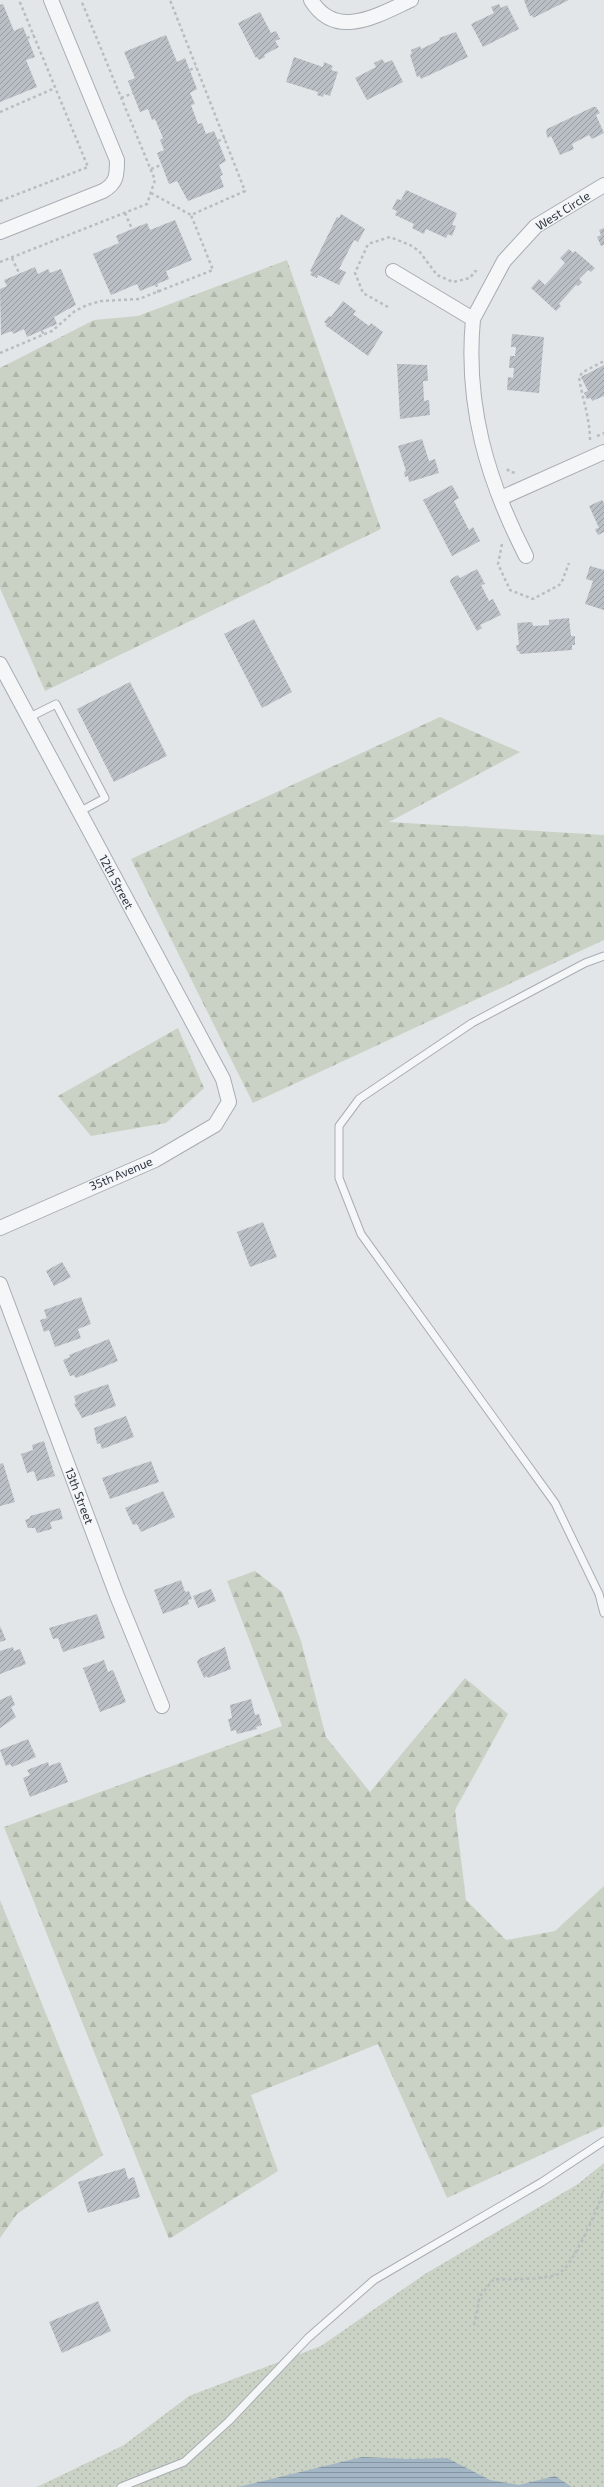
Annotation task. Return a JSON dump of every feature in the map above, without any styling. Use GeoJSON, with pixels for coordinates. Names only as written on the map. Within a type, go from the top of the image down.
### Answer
{"type":"FeatureCollection","features":[{"type":"Feature","properties":{"kind":"street"},"geometry":{"type":"LineString","coordinates":[[0,232],[104,191],[113,185],[117,176],[117,160],[51,0]]}},
{"type":"Feature","properties":{"kind":"street"},"geometry":{"type":"LineString","coordinates":[[312,1],[326,18],[348,23],[371,18],[411,0]]}},
{"type":"Feature","properties":{"kind":"street","name":"West Circle"},"geometry":{"type":"LineString","coordinates":[[526,556],[510,525],[480,441],[474,415],[470,378],[473,319],[504,260],[536,226],[604,185]]}},
{"type":"Feature","properties":{"kind":"street"},"geometry":{"type":"LineString","coordinates":[[393,271],[473,319]]}},
{"type":"Feature","properties":{"kind":"street"},"geometry":{"type":"LineString","coordinates":[[501,498],[604,452]]}},
{"type":"Feature","properties":{"kind":"street","name":"12th Street"},"geometry":{"type":"LineString","coordinates":[[0,664],[27,718],[222,1079],[229,1102]]}},
{"type":"Feature","properties":{"kind":"street","name":"35th Avenue"},"geometry":{"type":"LineString","coordinates":[[0,1228],[155,1160],[215,1125],[229,1102]]}},
{"type":"Feature","properties":{"kind":"street","name":"13th Street"},"geometry":{"type":"LineString","coordinates":[[0,1284],[114,1588],[162,1706]]}},
{"type":"Feature","properties":{"kind":"lane"},"geometry":{"type":"LineString","coordinates":[[27,718],[56,704],[105,798],[79,812]]}},
{"type":"Feature","properties":{"kind":"lane"},"geometry":{"type":"LineString","coordinates":[[604,956],[584,964],[472,1023],[359,1099],[340,1126],[339,1134],[339,1178],[361,1234],[555,1503],[599,1594],[604,1613]]}},
{"type":"Feature","properties":{"kind":"lane"},"geometry":{"type":"LineString","coordinates":[[121,2487],[184,2462],[229,2420],[308,2338],[374,2280],[542,2182],[604,2140]]}},
{"type":"Feature","properties":{"kind":"path"},"geometry":{"type":"LineString","coordinates":[[0,201],[88,167],[20,0]]}},
{"type":"Feature","properties":{"kind":"path"},"geometry":{"type":"LineString","coordinates":[[0,262],[147,204],[151,193],[155,180],[81,0]]}},
{"type":"Feature","properties":{"kind":"path"},"geometry":{"type":"LineString","coordinates":[[170,0],[245,191],[191,215]]}},
{"type":"Feature","properties":{"kind":"path"},"geometry":{"type":"LineString","coordinates":[[27,38],[34,35]]}},
{"type":"Feature","properties":{"kind":"path"},"geometry":{"type":"LineString","coordinates":[[190,70],[196,67]]}},
{"type":"Feature","properties":{"kind":"path"},"geometry":{"type":"LineString","coordinates":[[0,112],[56,88]]}},
{"type":"Feature","properties":{"kind":"path"},"geometry":{"type":"LineString","coordinates":[[121,98],[133,93]]}},
{"type":"Feature","properties":{"kind":"path"},"geometry":{"type":"LineString","coordinates":[[218,141],[225,138]]}},
{"type":"Feature","properties":{"kind":"path"},"geometry":{"type":"LineString","coordinates":[[151,169],[161,165]]}},
{"type":"Feature","properties":{"kind":"path"},"geometry":{"type":"LineString","coordinates":[[0,353],[52,330],[75,311],[87,305],[102,301],[139,299],[159,293],[213,270],[191,215],[151,193]]}},
{"type":"Feature","properties":{"kind":"path"},"geometry":{"type":"LineString","coordinates":[[125,213],[132,229]]}},
{"type":"Feature","properties":{"kind":"path"},"geometry":{"type":"LineString","coordinates":[[12,257],[19,274]]}},
{"type":"Feature","properties":{"kind":"path"},"geometry":{"type":"LineString","coordinates":[[156,284],[159,293]]}},
{"type":"Feature","properties":{"kind":"path"},"geometry":{"type":"LineString","coordinates":[[590,440],[590,421],[583,403],[579,377],[583,372],[604,361]]}},
{"type":"Feature","properties":{"kind":"path"},"geometry":{"type":"LineString","coordinates":[[584,443],[604,433]]}},
{"type":"Feature","properties":{"kind":"path"},"geometry":{"type":"LineString","coordinates":[[503,465],[510,472],[520,473]]}},
{"type":"Feature","properties":{"kind":"path"},"geometry":{"type":"LineString","coordinates":[[474,2325],[480,2296],[494,2279],[536,2278],[558,2275],[568,2265],[586,2231],[604,2191]]}},
{"type":"Feature","properties":{"kind":"green space"},"geometry":{"type":"Polygon","coordinates":[[[287,260],[381,529],[45,691],[0,588],[0,368],[94,320],[138,316],[287,260]]]}},
{"type":"Feature","properties":{"kind":"green space"},"geometry":{"type":"Polygon","coordinates":[[[440,717],[520,752],[389,822],[604,835],[604,940],[253,1103],[131,859],[440,717]]]}},
{"type":"Feature","properties":{"kind":"green space"},"geometry":{"type":"Polygon","coordinates":[[[178,1028],[204,1088],[166,1123],[91,1136],[58,1096],[178,1028]]]}},
{"type":"Feature","properties":{"kind":"green space"},"geometry":{"type":"Polygon","coordinates":[[[255,1571],[282,1592],[301,1641],[326,1737],[370,1792],[465,1678],[508,1714],[455,1810],[466,1900],[506,1940],[555,1931],[604,1886],[604,2126],[447,2198],[378,2044],[251,2095],[278,2171],[169,2239],[4,1827],[282,1726],[227,1581],[255,1571]]]}},
{"type":"Feature","properties":{"kind":"green space"},"geometry":{"type":"Polygon","coordinates":[[[0,1900],[103,2155],[17,2214],[0,2238],[0,1900]]]}},
{"type":"Feature","properties":{"kind":"green space"},"geometry":{"type":"Polygon","coordinates":[[[604,2163],[604,2487],[37,2487],[124,2445],[189,2396],[321,2346],[425,2274],[578,2184],[604,2163]]]}},
{"type":"Feature","properties":{"kind":"water"},"geometry":{"type":"Polygon","coordinates":[[[362,2457],[409,2459],[447,2458],[490,2480],[519,2485],[555,2476],[572,2487],[238,2487],[362,2457]]]}},
{"type":"Feature","properties":{"kind":"building"},"geometry":{"type":"Polygon","coordinates":[[[524,0],[569,0],[533,18],[532,15],[530,16],[524,0]]]}},
{"type":"Feature","properties":{"kind":"building"},"geometry":{"type":"Polygon","coordinates":[[[3,4],[14,31],[23,27],[35,57],[26,60],[37,87],[0,102],[0,5],[3,4]]]}},
{"type":"Feature","properties":{"kind":"building"},"geometry":{"type":"Polygon","coordinates":[[[499,4],[501,8],[507,5],[519,29],[483,47],[471,24],[494,13],[491,7],[499,4]]]}},
{"type":"Feature","properties":{"kind":"building"},"geometry":{"type":"Polygon","coordinates":[[[260,12],[271,33],[276,31],[280,39],[275,41],[279,47],[264,55],[265,57],[259,60],[257,57],[256,58],[238,23],[260,12]]]}},
{"type":"Feature","properties":{"kind":"building"},"geometry":{"type":"Polygon","coordinates":[[[456,32],[468,57],[421,79],[420,76],[417,77],[410,55],[412,53],[411,50],[420,46],[421,49],[440,40],[439,38],[456,32]]]}},
{"type":"Feature","properties":{"kind":"building"},"geometry":{"type":"Polygon","coordinates":[[[166,35],[177,62],[185,58],[197,89],[190,93],[195,104],[191,105],[198,124],[202,123],[206,134],[214,131],[226,161],[219,165],[223,175],[220,176],[224,187],[188,201],[177,181],[169,184],[157,153],[164,150],[160,140],[163,138],[155,119],[152,120],[148,109],[140,112],[128,81],[135,78],[124,52],[166,35]]]}},
{"type":"Feature","properties":{"kind":"building"},"geometry":{"type":"Polygon","coordinates":[[[294,57],[323,67],[324,62],[333,66],[331,70],[338,72],[330,96],[324,94],[323,97],[317,95],[318,92],[286,82],[294,57]]]}},
{"type":"Feature","properties":{"kind":"building"},"geometry":{"type":"Polygon","coordinates":[[[382,59],[385,63],[392,60],[403,82],[367,100],[355,78],[376,67],[374,63],[382,59]]]}},
{"type":"Feature","properties":{"kind":"building"},"geometry":{"type":"Polygon","coordinates":[[[593,107],[596,107],[600,113],[596,115],[604,133],[592,139],[589,135],[572,144],[574,149],[560,155],[551,136],[548,138],[546,133],[547,129],[593,107]]]}},
{"type":"Feature","properties":{"kind":"building"},"geometry":{"type":"Polygon","coordinates":[[[406,190],[457,213],[452,225],[456,226],[452,236],[448,234],[446,238],[426,229],[424,234],[412,228],[414,224],[395,215],[397,211],[392,209],[397,199],[401,200],[406,190]]]}},
{"type":"Feature","properties":{"kind":"building"},"geometry":{"type":"Polygon","coordinates":[[[341,214],[365,229],[358,242],[354,240],[339,269],[346,272],[339,285],[318,275],[317,278],[310,275],[312,272],[310,271],[337,217],[339,218],[341,214]]]}},
{"type":"Feature","properties":{"kind":"building"},"geometry":{"type":"Polygon","coordinates":[[[175,220],[192,260],[166,271],[169,279],[140,291],[137,284],[111,295],[93,254],[119,243],[116,236],[132,229],[147,223],[150,230],[175,220]]]}},
{"type":"Feature","properties":{"kind":"building"},"geometry":{"type":"Polygon","coordinates":[[[604,228],[604,245],[601,246],[597,237],[601,235],[599,230],[604,228]]]}},
{"type":"Feature","properties":{"kind":"building"},"geometry":{"type":"Polygon","coordinates":[[[569,249],[573,253],[575,251],[595,268],[591,272],[588,270],[579,279],[582,282],[578,286],[576,285],[559,304],[561,306],[556,311],[531,288],[539,279],[545,285],[565,263],[560,258],[569,249]]]}},
{"type":"Feature","properties":{"kind":"building"},"geometry":{"type":"Polygon","coordinates":[[[35,267],[38,274],[48,269],[50,273],[61,269],[76,305],[54,317],[57,324],[27,337],[24,329],[13,334],[12,331],[1,335],[0,289],[7,286],[4,280],[35,267]]]}},
{"type":"Feature","properties":{"kind":"building"},"geometry":{"type":"Polygon","coordinates":[[[343,301],[356,311],[353,314],[369,326],[371,323],[383,332],[368,356],[325,325],[327,324],[324,322],[329,316],[331,317],[343,301]]]}},
{"type":"Feature","properties":{"kind":"building"},"geometry":{"type":"Polygon","coordinates":[[[512,334],[544,337],[539,393],[507,390],[508,377],[513,378],[514,368],[509,368],[510,356],[515,356],[516,347],[511,347],[512,334]]]}},
{"type":"Feature","properties":{"kind":"building"},"geometry":{"type":"Polygon","coordinates":[[[397,364],[427,365],[428,381],[423,381],[424,401],[429,400],[430,415],[400,419],[397,364]]]}},
{"type":"Feature","properties":{"kind":"building"},"geometry":{"type":"Polygon","coordinates":[[[604,365],[604,396],[592,401],[591,398],[587,399],[584,393],[588,391],[581,377],[604,365]]]}},
{"type":"Feature","properties":{"kind":"building"},"geometry":{"type":"Polygon","coordinates":[[[422,439],[429,461],[435,459],[439,473],[409,482],[408,476],[405,477],[404,472],[406,471],[398,446],[422,439]]]}},
{"type":"Feature","properties":{"kind":"building"},"geometry":{"type":"Polygon","coordinates":[[[452,485],[459,498],[454,501],[469,530],[473,527],[480,541],[452,556],[423,500],[452,485]]]}},
{"type":"Feature","properties":{"kind":"building"},"geometry":{"type":"Polygon","coordinates":[[[602,500],[604,503],[604,532],[598,535],[595,529],[599,528],[589,506],[602,500]]]}},
{"type":"Feature","properties":{"kind":"building"},"geometry":{"type":"Polygon","coordinates":[[[590,566],[604,570],[604,610],[585,604],[593,581],[586,579],[590,566]]]}},
{"type":"Feature","properties":{"kind":"building"},"geometry":{"type":"Polygon","coordinates":[[[477,569],[485,584],[481,585],[489,601],[493,599],[501,615],[480,625],[482,628],[477,631],[450,582],[451,579],[458,575],[460,578],[477,569]]]}},
{"type":"Feature","properties":{"kind":"building"},"geometry":{"type":"Polygon","coordinates":[[[569,618],[571,636],[575,636],[575,645],[572,645],[572,650],[520,654],[519,651],[517,651],[516,645],[519,645],[517,623],[532,622],[533,626],[549,625],[549,620],[569,618]]]}},
{"type":"Feature","properties":{"kind":"building"},"geometry":{"type":"Polygon","coordinates":[[[254,619],[292,692],[262,708],[224,634],[254,619]]]}},
{"type":"Feature","properties":{"kind":"building"},"geometry":{"type":"Polygon","coordinates":[[[130,682],[167,756],[114,782],[77,709],[130,682]]]}},
{"type":"Feature","properties":{"kind":"building"},"geometry":{"type":"Polygon","coordinates":[[[263,1222],[277,1257],[250,1267],[237,1232],[263,1222]]]}},
{"type":"Feature","properties":{"kind":"building"},"geometry":{"type":"Polygon","coordinates":[[[62,1262],[71,1277],[54,1286],[46,1271],[62,1262]]]}},
{"type":"Feature","properties":{"kind":"building"},"geometry":{"type":"Polygon","coordinates":[[[81,1297],[91,1324],[78,1329],[81,1338],[55,1347],[49,1330],[44,1332],[40,1320],[47,1318],[44,1310],[81,1297]]]}},
{"type":"Feature","properties":{"kind":"building"},"geometry":{"type":"Polygon","coordinates":[[[109,1339],[118,1361],[76,1378],[74,1375],[70,1376],[63,1360],[70,1357],[69,1355],[109,1339]]]}},
{"type":"Feature","properties":{"kind":"building"},"geometry":{"type":"Polygon","coordinates":[[[108,1384],[116,1406],[82,1418],[74,1404],[76,1403],[74,1396],[108,1384]]]}},
{"type":"Feature","properties":{"kind":"building"},"geometry":{"type":"Polygon","coordinates":[[[126,1416],[134,1437],[102,1449],[100,1443],[97,1444],[94,1428],[126,1416]]]}},
{"type":"Feature","properties":{"kind":"building"},"geometry":{"type":"Polygon","coordinates":[[[44,1441],[55,1476],[37,1481],[34,1471],[27,1473],[21,1454],[33,1450],[32,1445],[44,1441]]]}},
{"type":"Feature","properties":{"kind":"building"},"geometry":{"type":"Polygon","coordinates":[[[151,1461],[159,1482],[110,1499],[102,1478],[151,1461]]]}},
{"type":"Feature","properties":{"kind":"building"},"geometry":{"type":"Polygon","coordinates":[[[3,1463],[15,1502],[0,1506],[0,1464],[3,1463]]]}},
{"type":"Feature","properties":{"kind":"building"},"geometry":{"type":"Polygon","coordinates":[[[163,1491],[175,1517],[141,1532],[137,1524],[133,1525],[125,1508],[163,1491]]]}},
{"type":"Feature","properties":{"kind":"building"},"geometry":{"type":"Polygon","coordinates":[[[60,1508],[63,1519],[50,1522],[52,1529],[37,1533],[35,1528],[28,1528],[25,1520],[30,1518],[30,1516],[60,1508]]]}},
{"type":"Feature","properties":{"kind":"building"},"geometry":{"type":"Polygon","coordinates":[[[181,1580],[185,1592],[189,1591],[192,1599],[188,1600],[189,1604],[163,1614],[154,1590],[181,1580]]]}},
{"type":"Feature","properties":{"kind":"building"},"geometry":{"type":"Polygon","coordinates":[[[211,1589],[216,1601],[198,1608],[193,1596],[211,1589]]]}},
{"type":"Feature","properties":{"kind":"building"},"geometry":{"type":"Polygon","coordinates":[[[97,1614],[105,1638],[63,1652],[58,1638],[53,1639],[49,1628],[97,1614]]]}},
{"type":"Feature","properties":{"kind":"building"},"geometry":{"type":"Polygon","coordinates":[[[0,1626],[6,1640],[0,1642],[0,1626]]]}},
{"type":"Feature","properties":{"kind":"building"},"geometry":{"type":"Polygon","coordinates":[[[13,1647],[14,1651],[20,1649],[26,1664],[0,1674],[0,1651],[13,1647]]]}},
{"type":"Feature","properties":{"kind":"building"},"geometry":{"type":"Polygon","coordinates":[[[225,1647],[231,1669],[208,1678],[207,1676],[204,1678],[197,1662],[199,1659],[225,1647]]]}},
{"type":"Feature","properties":{"kind":"building"},"geometry":{"type":"Polygon","coordinates":[[[104,1660],[108,1672],[113,1670],[126,1702],[100,1712],[83,1668],[104,1660]]]}},
{"type":"Feature","properties":{"kind":"building"},"geometry":{"type":"Polygon","coordinates":[[[11,1695],[15,1705],[11,1707],[16,1717],[0,1728],[0,1700],[11,1695]]]}},
{"type":"Feature","properties":{"kind":"building"},"geometry":{"type":"Polygon","coordinates":[[[251,1699],[255,1715],[259,1714],[262,1725],[256,1727],[257,1729],[237,1734],[236,1730],[231,1731],[228,1719],[232,1718],[230,1705],[251,1699]]]}},
{"type":"Feature","properties":{"kind":"building"},"geometry":{"type":"Polygon","coordinates":[[[28,1739],[36,1757],[12,1767],[10,1764],[6,1766],[0,1750],[28,1739]]]}},
{"type":"Feature","properties":{"kind":"building"},"geometry":{"type":"Polygon","coordinates":[[[48,1762],[49,1766],[60,1762],[68,1782],[30,1797],[23,1778],[30,1775],[27,1770],[48,1762]]]}},
{"type":"Feature","properties":{"kind":"building"},"geometry":{"type":"Polygon","coordinates":[[[125,2168],[128,2179],[134,2177],[140,2197],[88,2213],[78,2182],[125,2168]]]}},
{"type":"Feature","properties":{"kind":"building"},"geometry":{"type":"Polygon","coordinates":[[[98,2301],[111,2331],[62,2353],[49,2322],[98,2301]]]}}]}
